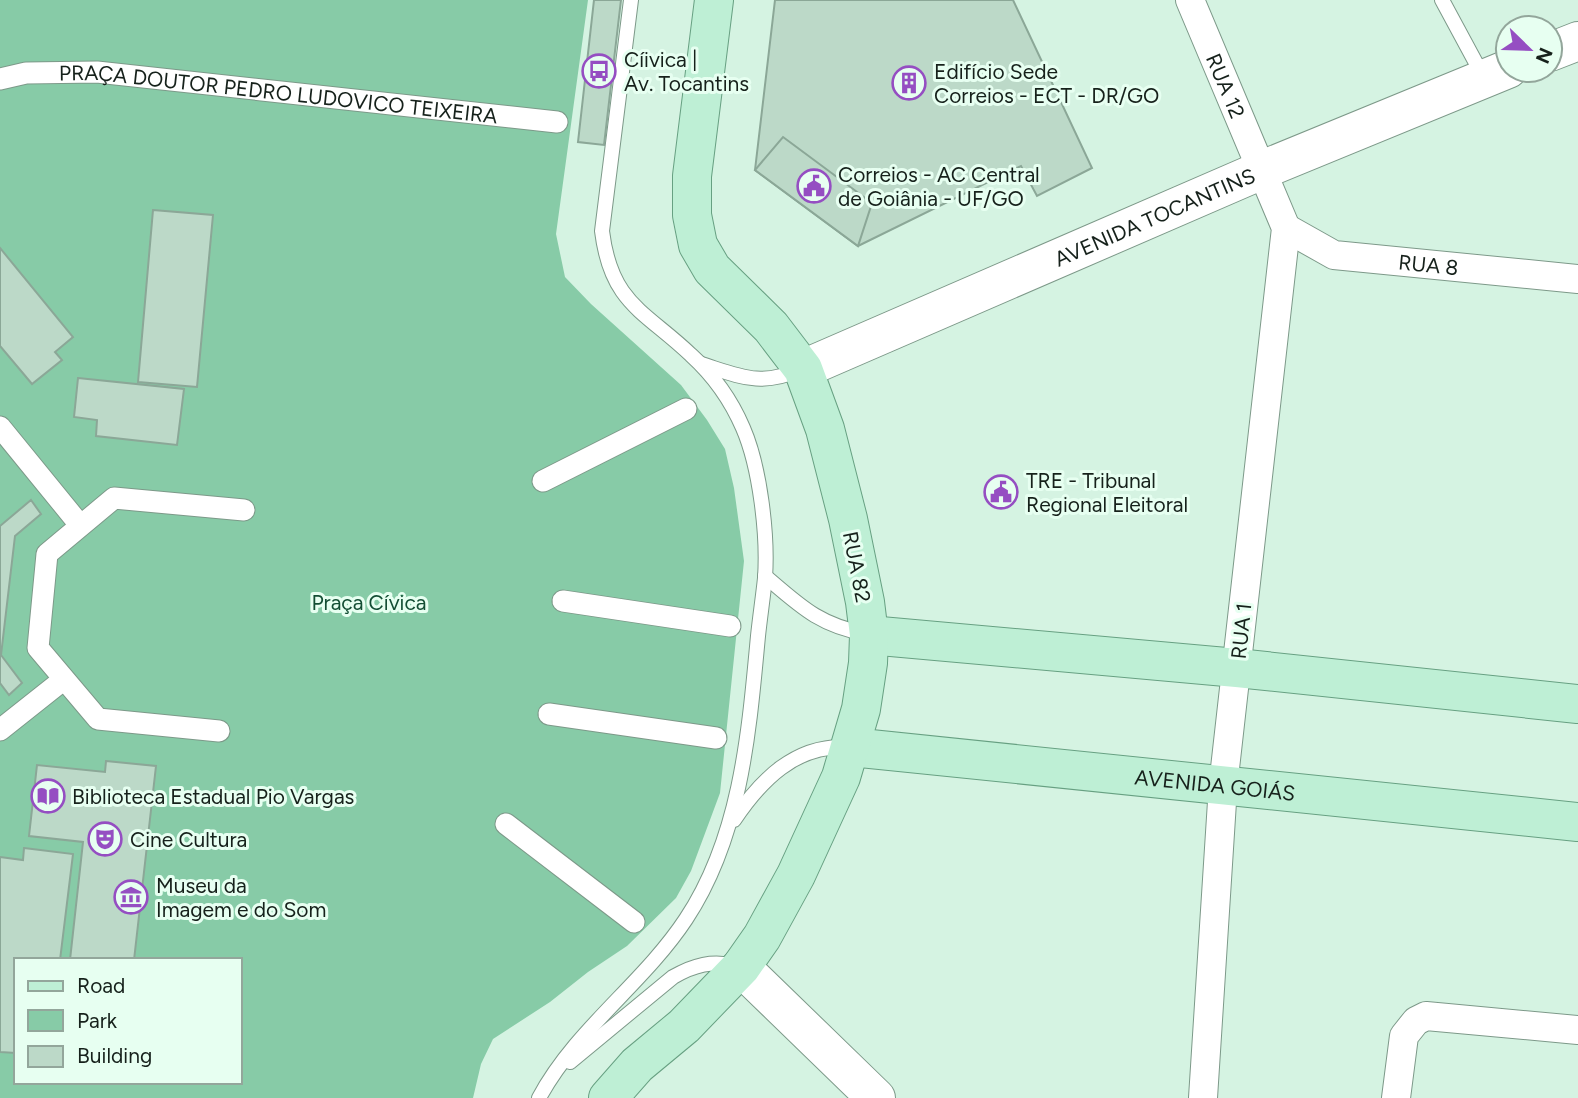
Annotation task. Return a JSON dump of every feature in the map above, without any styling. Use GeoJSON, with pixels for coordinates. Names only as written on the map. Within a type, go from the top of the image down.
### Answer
{"type":"FeatureCollection","features":[{"type":"Feature","properties":{"kind":"main road","name":"RUA 82"},"geometry":{"type":"LineString","coordinates":[[608,1098],[621,1081],[684,1026],[741,967],[762,937],[796,875],[841,777],[866,684],[869,635],[859,570],[825,429],[803,369],[771,327],[712,269],[698,245],[692,215],[692,176],[714,0]]}},
{"type":"Feature","properties":{"kind":"main road","name":"AVENIDA TOCANTINS"},"geometry":{"type":"LineString","coordinates":[[803,369],[1262,170],[1494,75]]}},
{"type":"Feature","properties":{"kind":"main road"},"geometry":{"type":"LineString","coordinates":[[869,635],[1237,668],[1578,704]]}},
{"type":"Feature","properties":{"kind":"main road","name":"AVENIDA GOIÁS"},"geometry":{"type":"LineString","coordinates":[[851,747],[1223,786],[1570,818]]}},
{"type":"Feature","properties":{"kind":"main road"},"geometry":{"type":"LineString","coordinates":[[741,967],[876,1098]]}},
{"type":"Feature","properties":{"kind":"street","name":"RUA 12"},"geometry":{"type":"LineString","coordinates":[[1190,0],[1262,170]]}},
{"type":"Feature","properties":{"kind":"street","name":"PRAÇA DOUTOR PEDRO LUDOVICO TEIXEIRA"},"geometry":{"type":"LineString","coordinates":[[0,79],[26,73],[97,72],[557,122]]}},
{"type":"Feature","properties":{"kind":"street","name":"RUA 1"},"geometry":{"type":"LineString","coordinates":[[1203,1098],[1223,786],[1286,228],[1262,170]]}},
{"type":"Feature","properties":{"kind":"street","name":"RUA 8"},"geometry":{"type":"LineString","coordinates":[[1286,228],[1334,255],[1578,279]]}},
{"type":"Feature","properties":{"kind":"street"},"geometry":{"type":"LineString","coordinates":[[543,481],[686,409]]}},
{"type":"Feature","properties":{"kind":"street"},"geometry":{"type":"LineString","coordinates":[[0,427],[80,525]]}},
{"type":"Feature","properties":{"kind":"street"},"geometry":{"type":"LineString","coordinates":[[219,731],[98,719],[38,648],[47,554],[114,498],[244,510]]}},
{"type":"Feature","properties":{"kind":"street"},"geometry":{"type":"LineString","coordinates":[[563,601],[730,626]]}},
{"type":"Feature","properties":{"kind":"street"},"geometry":{"type":"LineString","coordinates":[[0,730],[63,680]]}},
{"type":"Feature","properties":{"kind":"street"},"geometry":{"type":"LineString","coordinates":[[549,714],[716,738]]}},
{"type":"Feature","properties":{"kind":"street"},"geometry":{"type":"LineString","coordinates":[[506,824],[634,922]]}},
{"type":"Feature","properties":{"kind":"street"},"geometry":{"type":"LineString","coordinates":[[1396,1098],[1404,1036],[1416,1021],[1426,1016],[1578,1030]]}},
{"type":"Feature","properties":{"kind":"lane"},"geometry":{"type":"LineString","coordinates":[[539,1098],[556,1068],[673,939],[698,899],[725,832],[744,762],[765,576],[765,534],[749,443],[723,391],[701,364],[631,304],[612,274],[604,245],[602,231],[631,0]]}},
{"type":"Feature","properties":{"kind":"lane"},"geometry":{"type":"LineString","coordinates":[[1442,0],[1494,71]]}},
{"type":"Feature","properties":{"kind":"lane"},"geometry":{"type":"LineString","coordinates":[[701,364],[762,380],[803,369]]}},
{"type":"Feature","properties":{"kind":"lane"},"geometry":{"type":"LineString","coordinates":[[765,576],[802,608],[825,623],[835,628],[869,635]]}},
{"type":"Feature","properties":{"kind":"lane"},"geometry":{"type":"LineString","coordinates":[[725,832],[752,794],[786,764],[818,750],[851,747]]}},
{"type":"Feature","properties":{"kind":"lane"},"geometry":{"type":"LineString","coordinates":[[546,1084],[673,976],[705,963],[722,962],[741,967]]}},
{"type":"Feature","properties":{"kind":"green space","name":"Praça Cívica"},"geometry":{"type":"Polygon","coordinates":[[[0,0],[588,0],[556,234],[565,277],[681,385],[725,449],[734,488],[744,561],[720,793],[691,871],[676,898],[627,946],[550,1002],[493,1039],[481,1064],[473,1098],[0,1098],[0,0]]]}},
{"type":"Feature","properties":{"kind":"building","name":"Cíivica | Av. Tocantins"},"geometry":{"type":"Polygon","coordinates":[[[594,0],[621,0],[604,145],[578,142],[594,0]]]}},
{"type":"Feature","properties":{"kind":"building","name":"Edifício Sede Correios - ECT - DR/GO"},"geometry":{"type":"Polygon","coordinates":[[[775,0],[1013,0],[1092,168],[1037,196],[1021,166],[858,246],[755,170],[775,0]]]}},
{"type":"Feature","properties":{"kind":"building","name":"Correios - AC Central de Goiânia - UF/GO"},"geometry":{"type":"Polygon","coordinates":[[[783,137],[872,203],[858,246],[755,170],[783,137]]]}},
{"type":"Feature","properties":{"kind":"building"},"geometry":{"type":"Polygon","coordinates":[[[153,210],[213,215],[197,387],[138,382],[153,210]]]}},
{"type":"Feature","properties":{"kind":"building"},"geometry":{"type":"Polygon","coordinates":[[[0,248],[73,337],[55,352],[62,360],[32,384],[0,346],[0,248]]]}},
{"type":"Feature","properties":{"kind":"building"},"geometry":{"type":"Polygon","coordinates":[[[78,378],[184,389],[177,445],[96,436],[97,420],[74,417],[78,378]]]}},
{"type":"Feature","properties":{"kind":"building"},"geometry":{"type":"Polygon","coordinates":[[[31,500],[41,514],[15,536],[1,655],[22,683],[9,695],[0,683],[0,526],[31,500]]]}},
{"type":"Feature","properties":{"kind":"building"},"geometry":{"type":"Polygon","coordinates":[[[106,761],[156,766],[134,958],[70,958],[83,842],[29,836],[37,765],[105,772],[106,761]]]}},
{"type":"Feature","properties":{"kind":"building"},"geometry":{"type":"Polygon","coordinates":[[[24,848],[73,854],[60,958],[14,958],[14,1053],[0,1052],[0,857],[23,860],[24,848]]]}},
{"type":"Feature","properties":{"kind":"place","name":"Cíivica | Av. Tocantins"},"geometry":{"type":"Point","coordinates":[599,71]}},
{"type":"Feature","properties":{"kind":"place","name":"Edifício Sede Correios - ECT - DR/GO"},"geometry":{"type":"Point","coordinates":[909,83]}},
{"type":"Feature","properties":{"kind":"place","name":"Correios - AC Central de Goiânia - UF/GO"},"geometry":{"type":"Point","coordinates":[814,186]}},
{"type":"Feature","properties":{"kind":"place","name":"TRE - Tribunal Regional Eleitoral"},"geometry":{"type":"Point","coordinates":[1001,492]}},
{"type":"Feature","properties":{"kind":"place","name":"Biblioteca Estadual Pio Vargas"},"geometry":{"type":"Point","coordinates":[48,796]}},
{"type":"Feature","properties":{"kind":"place","name":"Cine Cultura"},"geometry":{"type":"Point","coordinates":[105,839]}},
{"type":"Feature","properties":{"kind":"place","name":"Museu da Imagem e do Som"},"geometry":{"type":"Point","coordinates":[131,897]}}]}
